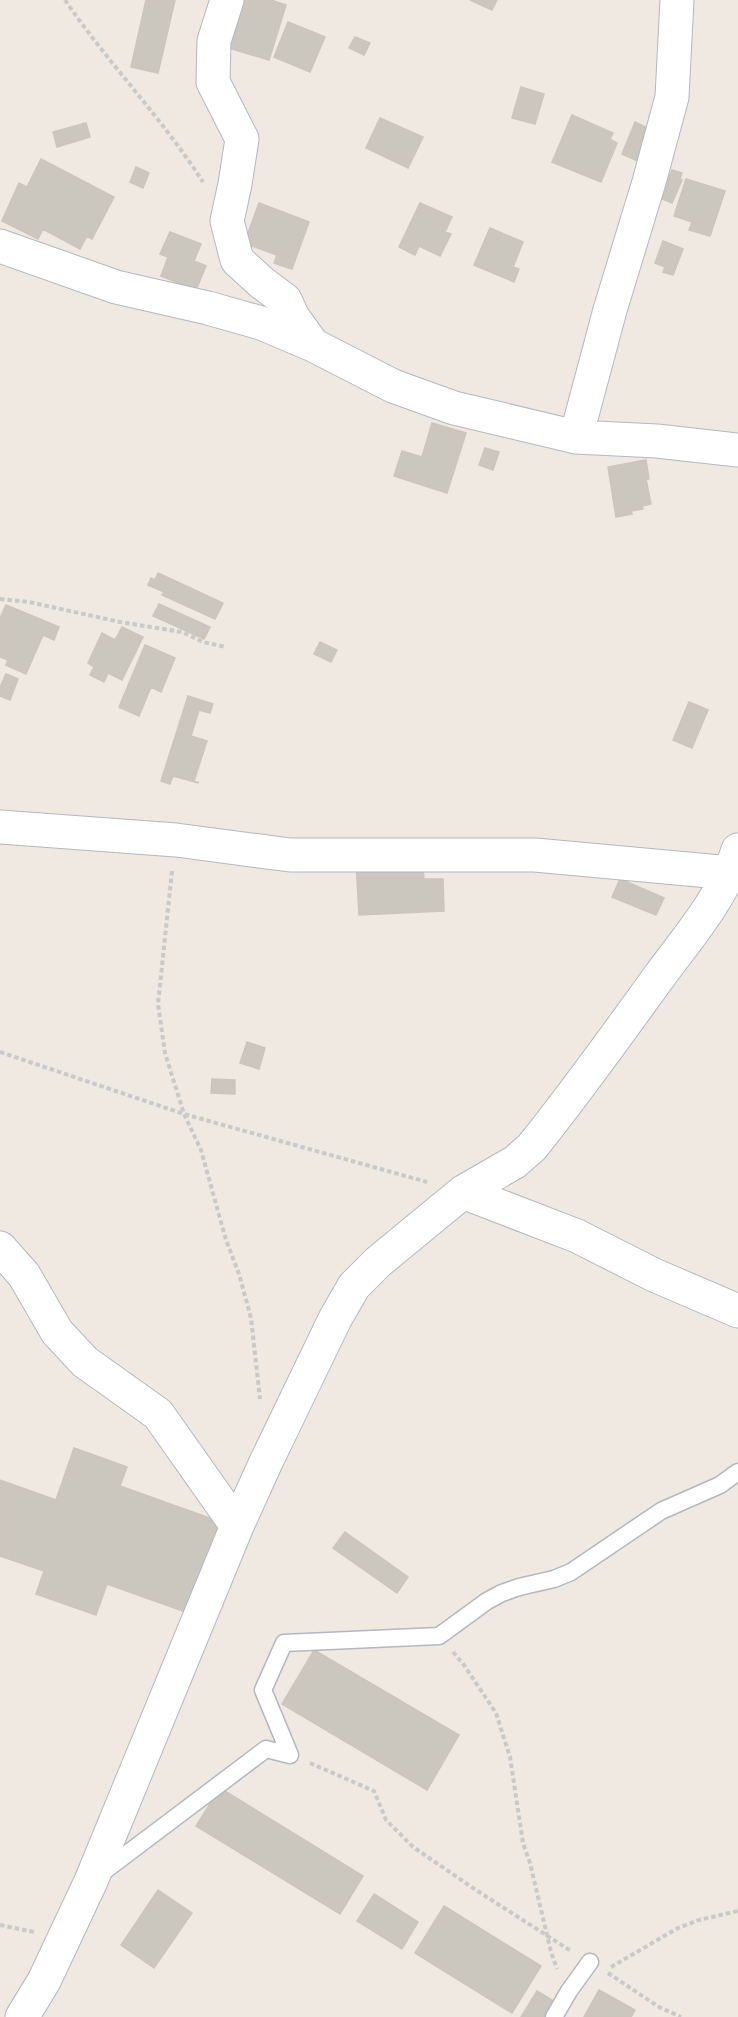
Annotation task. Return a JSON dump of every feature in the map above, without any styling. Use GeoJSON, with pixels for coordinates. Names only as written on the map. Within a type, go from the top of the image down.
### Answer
{"type":"FeatureCollection","features":[{"type":"Feature","properties":{"kind":"street"},"geometry":{"type":"LineString","coordinates":[[227,0],[214,40],[213,82],[242,139],[236,184],[227,221],[237,260],[285,300],[293,317],[313,345]]}},
{"type":"Feature","properties":{"kind":"street"},"geometry":{"type":"LineString","coordinates":[[576,437],[672,97],[678,0]]}},
{"type":"Feature","properties":{"kind":"street"},"geometry":{"type":"LineString","coordinates":[[0,246],[116,287],[261,323],[313,345],[393,386],[454,408],[576,437],[657,441],[738,450]]}},
{"type":"Feature","properties":{"kind":"street"},"geometry":{"type":"LineString","coordinates":[[0,827],[176,840],[290,855],[535,855],[734,861],[717,896],[651,989],[532,1147],[514,1162],[463,1192],[378,1262],[354,1286],[315,1360],[237,1526],[91,1881],[44,1981],[22,2017]]}},
{"type":"Feature","properties":{"kind":"street"},"geometry":{"type":"LineString","coordinates":[[463,1192],[577,1236],[654,1275],[738,1311]]}},
{"type":"Feature","properties":{"kind":"street"},"geometry":{"type":"LineString","coordinates":[[0,1248],[24,1275],[57,1332],[78,1355],[158,1414],[237,1526]]}},
{"type":"Feature","properties":{"kind":"lane"},"geometry":{"type":"LineString","coordinates":[[290,1755],[263,1690],[284,1643],[439,1636],[495,1597],[519,1587],[554,1579],[571,1572],[661,1511],[720,1485],[738,1472]]}},
{"type":"Feature","properties":{"kind":"lane"},"geometry":{"type":"LineString","coordinates":[[91,1881],[266,1749],[290,1755]]}},
{"type":"Feature","properties":{"kind":"lane"},"geometry":{"type":"LineString","coordinates":[[554,2017],[569,1990],[590,1962]]}},
{"type":"Feature","properties":{"kind":"path"},"geometry":{"type":"LineString","coordinates":[[65,0],[85,29],[184,152],[227,221]]}},
{"type":"Feature","properties":{"kind":"path"},"geometry":{"type":"LineString","coordinates":[[0,599],[29,602],[120,622],[182,632],[203,642],[226,647]]}},
{"type":"Feature","properties":{"kind":"path"},"geometry":{"type":"LineString","coordinates":[[176,840],[158,1004],[165,1053],[184,1114],[201,1150],[251,1318],[260,1406]]}},
{"type":"Feature","properties":{"kind":"path"},"geometry":{"type":"LineString","coordinates":[[0,1052],[184,1114],[463,1192]]}},
{"type":"Feature","properties":{"kind":"path"},"geometry":{"type":"LineString","coordinates":[[439,1636],[464,1665],[496,1713],[510,1757],[523,1843],[530,1863],[547,1937],[560,1976],[569,1990]]}},
{"type":"Feature","properties":{"kind":"path"},"geometry":{"type":"LineString","coordinates":[[290,1755],[374,1791],[386,1820],[413,1847],[547,1937],[590,1962]]}},
{"type":"Feature","properties":{"kind":"path"},"geometry":{"type":"LineString","coordinates":[[681,2017],[659,2007],[605,1970],[678,1928],[699,1920],[738,1911]]}},
{"type":"Feature","properties":{"kind":"building"},"geometry":{"type":"Polygon","coordinates":[[[146,0],[175,0],[158,73],[131,67],[146,0]]]}},
{"type":"Feature","properties":{"kind":"building"},"geometry":{"type":"Polygon","coordinates":[[[239,0],[271,0],[286,5],[269,60],[225,47],[239,0]]]}},
{"type":"Feature","properties":{"kind":"building"},"geometry":{"type":"Polygon","coordinates":[[[470,0],[497,0],[492,10],[470,0]]]}},
{"type":"Feature","properties":{"kind":"building"},"geometry":{"type":"Polygon","coordinates":[[[288,22],[325,37],[310,72],[274,57],[288,22]]]}},
{"type":"Feature","properties":{"kind":"building"},"geometry":{"type":"Polygon","coordinates":[[[355,37],[370,43],[364,55],[349,48],[355,37]]]}},
{"type":"Feature","properties":{"kind":"building"},"geometry":{"type":"Polygon","coordinates":[[[521,87],[544,94],[535,124],[512,118],[521,87]]]}},
{"type":"Feature","properties":{"kind":"building"},"geometry":{"type":"Polygon","coordinates":[[[572,115],[613,133],[610,139],[617,143],[601,182],[552,162],[572,115]]]}},
{"type":"Feature","properties":{"kind":"building"},"geometry":{"type":"Polygon","coordinates":[[[380,118],[423,137],[408,168],[366,148],[380,118]]]}},
{"type":"Feature","properties":{"kind":"building"},"geometry":{"type":"Polygon","coordinates":[[[635,122],[654,131],[640,162],[622,154],[635,122]]]}},
{"type":"Feature","properties":{"kind":"building"},"geometry":{"type":"Polygon","coordinates":[[[86,123],[90,137],[57,147],[53,132],[86,123]]]}},
{"type":"Feature","properties":{"kind":"building"},"geometry":{"type":"Polygon","coordinates":[[[41,159],[114,197],[92,239],[87,236],[80,249],[43,229],[38,239],[2,221],[19,183],[27,187],[41,159]]]}},
{"type":"Feature","properties":{"kind":"building"},"geometry":{"type":"Polygon","coordinates":[[[136,167],[149,173],[143,188],[130,182],[136,167]]]}},
{"type":"Feature","properties":{"kind":"building"},"geometry":{"type":"Polygon","coordinates":[[[672,170],[682,173],[680,179],[682,180],[672,203],[660,198],[672,170]]]}},
{"type":"Feature","properties":{"kind":"building"},"geometry":{"type":"Polygon","coordinates":[[[686,179],[725,191],[710,236],[689,230],[692,222],[674,216],[686,179]]]}},
{"type":"Feature","properties":{"kind":"building"},"geometry":{"type":"Polygon","coordinates":[[[259,203],[309,222],[292,269],[274,263],[277,255],[252,246],[249,252],[242,249],[259,203]]]}},
{"type":"Feature","properties":{"kind":"building"},"geometry":{"type":"Polygon","coordinates":[[[420,203],[452,217],[445,232],[451,234],[440,256],[419,246],[415,255],[399,247],[420,203]]]}},
{"type":"Feature","properties":{"kind":"building"},"geometry":{"type":"Polygon","coordinates":[[[490,228],[523,242],[513,267],[519,269],[514,282],[474,265],[490,228]]]}},
{"type":"Feature","properties":{"kind":"building"},"geometry":{"type":"Polygon","coordinates":[[[170,232],[201,244],[194,261],[206,266],[196,290],[161,276],[168,257],[160,254],[170,232]]]}},
{"type":"Feature","properties":{"kind":"building"},"geometry":{"type":"Polygon","coordinates":[[[663,241],[683,249],[673,275],[663,272],[665,267],[655,263],[663,241]]]}},
{"type":"Feature","properties":{"kind":"building"},"geometry":{"type":"Polygon","coordinates":[[[432,423],[466,433],[447,493],[394,476],[402,451],[422,457],[432,423]]]}},
{"type":"Feature","properties":{"kind":"building"},"geometry":{"type":"Polygon","coordinates":[[[485,448],[499,452],[493,470],[479,465],[485,448]]]}},
{"type":"Feature","properties":{"kind":"building"},"geometry":{"type":"Polygon","coordinates":[[[646,460],[649,479],[646,479],[651,504],[642,506],[643,509],[631,511],[632,514],[616,517],[608,467],[646,460]]]}},
{"type":"Feature","properties":{"kind":"building"},"geometry":{"type":"Polygon","coordinates":[[[158,573],[223,603],[215,619],[162,595],[164,592],[148,585],[151,578],[155,580],[158,573]]]}},
{"type":"Feature","properties":{"kind":"building"},"geometry":{"type":"Polygon","coordinates":[[[159,604],[210,627],[204,639],[153,616],[159,604]]]}},
{"type":"Feature","properties":{"kind":"building"},"geometry":{"type":"Polygon","coordinates":[[[6,605],[59,627],[54,640],[43,635],[26,674],[6,665],[8,660],[0,657],[0,618],[6,605]]]}},
{"type":"Feature","properties":{"kind":"building"},"geometry":{"type":"Polygon","coordinates":[[[122,627],[143,637],[122,680],[108,673],[104,682],[90,675],[94,667],[88,663],[102,633],[115,640],[122,627]]]}},
{"type":"Feature","properties":{"kind":"building"},"geometry":{"type":"Polygon","coordinates":[[[320,642],[337,650],[331,662],[314,654],[320,642]]]}},
{"type":"Feature","properties":{"kind":"building"},"geometry":{"type":"Polygon","coordinates":[[[145,645],[175,658],[161,692],[151,687],[139,716],[119,707],[145,645]]]}},
{"type":"Feature","properties":{"kind":"building"},"geometry":{"type":"Polygon","coordinates":[[[6,674],[18,679],[10,700],[0,696],[0,687],[6,674]]]}},
{"type":"Feature","properties":{"kind":"building"},"geometry":{"type":"Polygon","coordinates":[[[188,696],[213,704],[210,713],[199,710],[191,736],[207,741],[194,781],[199,783],[173,776],[170,784],[161,781],[188,696]]]}},
{"type":"Feature","properties":{"kind":"building"},"geometry":{"type":"Polygon","coordinates":[[[689,702],[708,710],[692,748],[673,740],[689,702]]]}},
{"type":"Feature","properties":{"kind":"building"},"geometry":{"type":"Polygon","coordinates":[[[422,857],[424,879],[443,879],[444,911],[359,915],[356,861],[422,857]]]}},
{"type":"Feature","properties":{"kind":"building"},"geometry":{"type":"Polygon","coordinates":[[[620,879],[664,898],[656,915],[612,897],[620,879]]]}},
{"type":"Feature","properties":{"kind":"building"},"geometry":{"type":"Polygon","coordinates":[[[247,1042],[265,1048],[259,1069],[240,1063],[247,1042]]]}},
{"type":"Feature","properties":{"kind":"building"},"geometry":{"type":"Polygon","coordinates":[[[212,1079],[235,1080],[235,1094],[211,1093],[212,1079]]]}},
{"type":"Feature","properties":{"kind":"building"},"geometry":{"type":"Polygon","coordinates":[[[74,1448],[127,1467],[120,1486],[229,1525],[197,1616],[107,1584],[96,1615],[36,1594],[44,1571],[0,1556],[0,1480],[56,1500],[74,1448]]]}},
{"type":"Feature","properties":{"kind":"building"},"geometry":{"type":"Polygon","coordinates":[[[345,1532],[408,1577],[397,1593],[333,1548],[345,1532]]]}},
{"type":"Feature","properties":{"kind":"building"},"geometry":{"type":"Polygon","coordinates":[[[314,1650],[459,1735],[427,1790],[282,1704],[314,1650]]]}},
{"type":"Feature","properties":{"kind":"building"},"geometry":{"type":"Polygon","coordinates":[[[220,1788],[363,1876],[340,1914],[196,1826],[220,1788]]]}},
{"type":"Feature","properties":{"kind":"building"},"geometry":{"type":"Polygon","coordinates":[[[158,1890],[192,1913],[154,1968],[121,1945],[158,1890]]]}},
{"type":"Feature","properties":{"kind":"building"},"geometry":{"type":"Polygon","coordinates":[[[374,1894],[418,1922],[402,1949],[357,1921],[374,1894]]]}},
{"type":"Feature","properties":{"kind":"building"},"geometry":{"type":"Polygon","coordinates":[[[444,1906],[541,1966],[512,2013],[415,1953],[444,1906]]]}},
{"type":"Feature","properties":{"kind":"building"},"geometry":{"type":"Polygon","coordinates":[[[599,1990],[635,2010],[631,2017],[584,2017],[599,1990]]]}},
{"type":"Feature","properties":{"kind":"building"},"geometry":{"type":"Polygon","coordinates":[[[537,1991],[557,2003],[548,2017],[521,2017],[537,1991]]]}}]}
